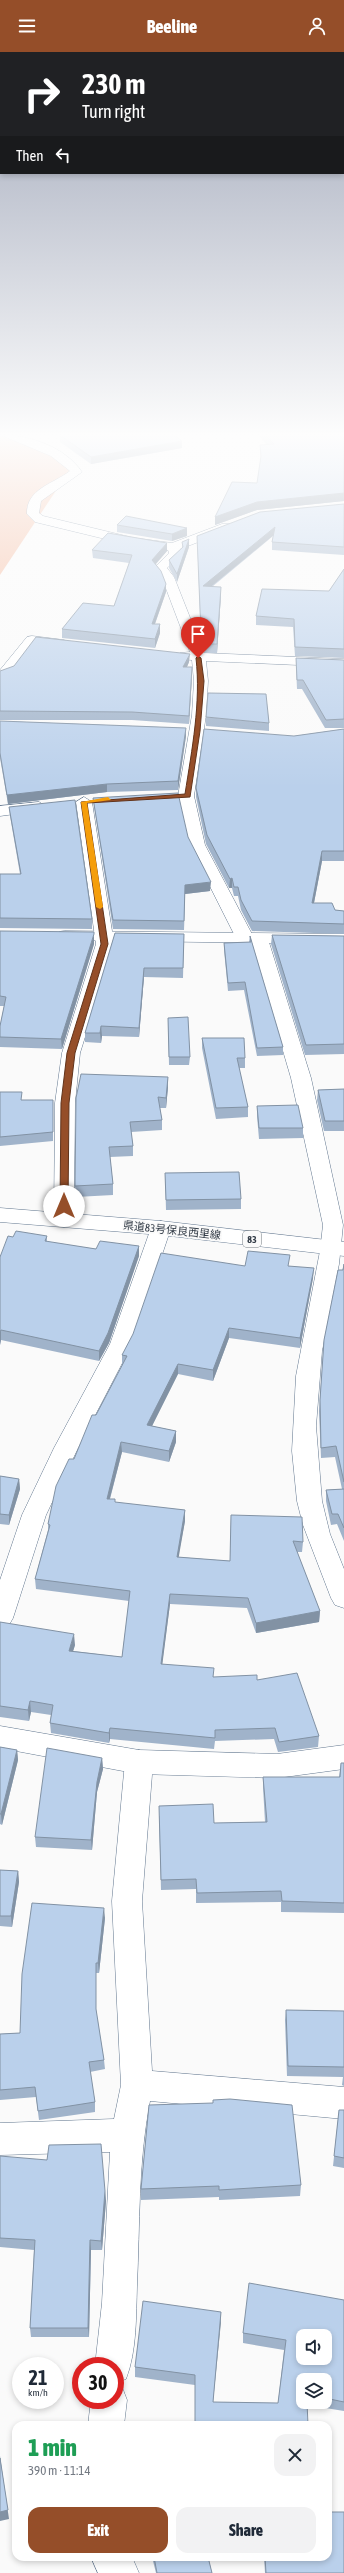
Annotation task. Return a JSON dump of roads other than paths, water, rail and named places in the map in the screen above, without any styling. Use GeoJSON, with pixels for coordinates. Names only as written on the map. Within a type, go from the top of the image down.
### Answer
{"type":"FeatureCollection","features":[{"type":"Feature","properties":{"kind":"street"},"geometry":{"type":"LineString","coordinates":[[175,553],[176,554],[160,568],[168,577],[198,658],[202,681],[197,731],[180,796],[197,845],[252,938],[301,1078],[338,1248],[315,1327],[303,1438],[305,1481],[315,1525],[344,1598]]}},
{"type":"Feature","properties":{"kind":"street"},"geometry":{"type":"LineString","coordinates":[[0,675],[8,671],[32,640],[79,645]]}},
{"type":"Feature","properties":{"kind":"street"},"geometry":{"type":"LineString","coordinates":[[175,655],[198,658],[344,663]]}},
{"type":"Feature","properties":{"kind":"street"},"geometry":{"type":"LineString","coordinates":[[0,811],[76,802],[104,937],[105,944],[71,1053],[65,1103],[64,1220]]}},
{"type":"Feature","properties":{"kind":"street"},"geometry":{"type":"LineString","coordinates":[[45,935],[104,937],[344,939]]}},
{"type":"Feature","properties":{"kind":"street","name":"県道83号保良西里線"},"geometry":{"type":"LineString","coordinates":[[0,1214],[161,1228],[338,1248]]}},
{"type":"Feature","properties":{"kind":"street"},"geometry":{"type":"LineString","coordinates":[[0,1618],[34,1515],[66,1448],[121,1344],[161,1228]]}},
{"type":"Feature","properties":{"kind":"street"},"geometry":{"type":"LineString","coordinates":[[0,1737],[139,1762],[277,1766],[344,1757]]}},
{"type":"Feature","properties":{"kind":"street"},"geometry":{"type":"LineString","coordinates":[[114,2357],[120,2303],[127,2135],[137,2085],[127,1901],[139,1762]]}},
{"type":"Feature","properties":{"kind":"street"},"geometry":{"type":"LineString","coordinates":[[137,2085],[344,2103]]}},
{"type":"Feature","properties":{"kind":"street"},"geometry":{"type":"LineString","coordinates":[[0,2139],[127,2135]]}},
{"type":"Feature","properties":{"kind":"street"},"geometry":{"type":"LineString","coordinates":[[106,2421],[108,2409]]}},
{"type":"Feature","properties":{"kind":"street"},"geometry":{"type":"LineString","coordinates":[[112,2561],[120,2573]]}}]}
